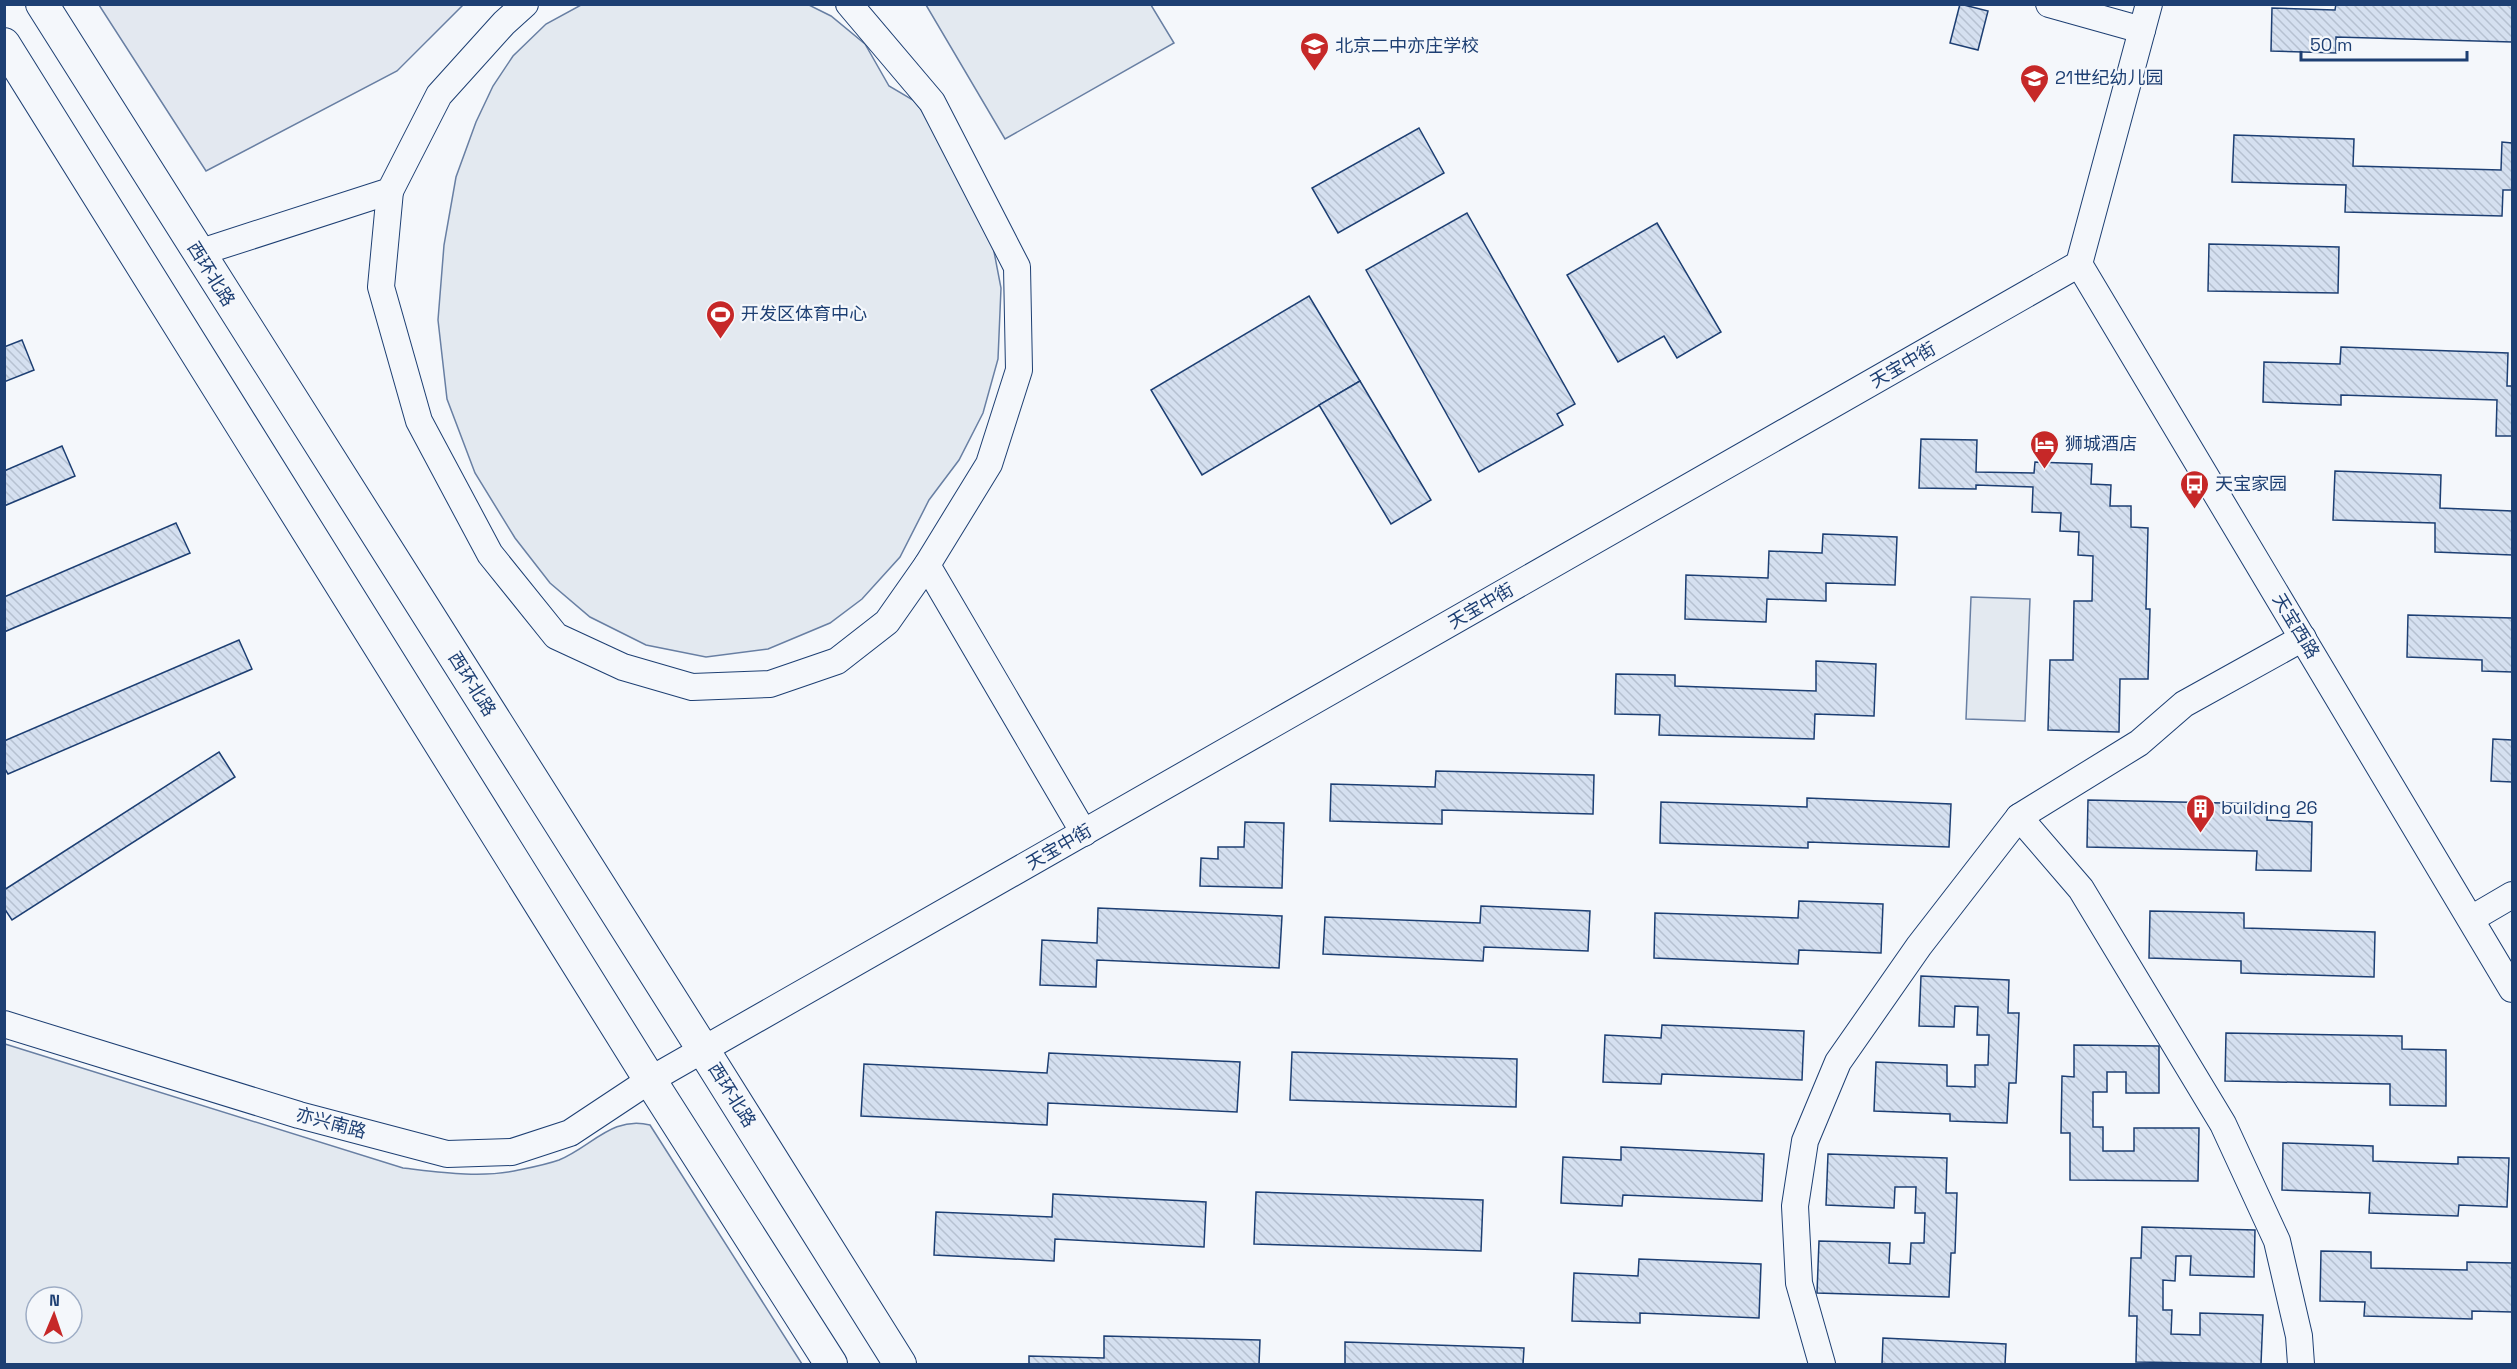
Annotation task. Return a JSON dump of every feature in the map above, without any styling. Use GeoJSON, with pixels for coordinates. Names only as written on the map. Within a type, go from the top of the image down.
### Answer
{"type":"FeatureCollection","features":[{"type":"Feature","properties":{"kind":"main road","name":"西环北路"},"geometry":{"type":"LineString","coordinates":[[42,4],[900,1365]]}},
{"type":"Feature","properties":{"kind":"main road"},"geometry":{"type":"LineString","coordinates":[[4,44],[650,1080],[831,1365]]}},
{"type":"Feature","properties":{"kind":"street"},"geometry":{"type":"LineString","coordinates":[[525,4],[504,23],[439,96],[390,191],[381,286],[419,421],[490,554],[556,636],[623,667],[692,687],[770,684],[837,661],[887,622],[927,565],[990,464],[1019,370],[1017,267],[932,102],[849,4]]}},
{"type":"Feature","properties":{"kind":"street"},"geometry":{"type":"LineString","coordinates":[[2049,4],[2142,30]]}},
{"type":"Feature","properties":{"kind":"street"},"geometry":{"type":"LineString","coordinates":[[2079,264],[2149,4]]}},
{"type":"Feature","properties":{"kind":"street"},"geometry":{"type":"LineString","coordinates":[[198,253],[390,191]]}},
{"type":"Feature","properties":{"kind":"street","name":"天宝西路"},"geometry":{"type":"LineString","coordinates":[[2079,264],[2512,989]]}},
{"type":"Feature","properties":{"kind":"street","name":"天宝中街"},"geometry":{"type":"LineString","coordinates":[[650,1080],[2079,264]]}},
{"type":"Feature","properties":{"kind":"street"},"geometry":{"type":"LineString","coordinates":[[927,565],[1084,833]]}},
{"type":"Feature","properties":{"kind":"street"},"geometry":{"type":"LineString","coordinates":[[1822,1365],[1799,1283],[1795,1206],[1805,1141],[1838,1062],[1919,946],[2019,816],[2139,743],[2184,704],[2303,638]]}},
{"type":"Feature","properties":{"kind":"street"},"geometry":{"type":"LineString","coordinates":[[2019,816],[2081,889],[2223,1124],[2277,1241],[2299,1336],[2301,1365]]}},
{"type":"Feature","properties":{"kind":"street"},"geometry":{"type":"LineString","coordinates":[[2471,919],[2512,895]]}},
{"type":"Feature","properties":{"kind":"street","name":"亦兴南路"},"geometry":{"type":"LineString","coordinates":[[4,1024],[299,1115],[447,1154],[512,1152],[570,1133],[650,1080]]}},
{"type":"Feature","properties":{"kind":"shaded area"},"geometry":{"type":"Polygon","coordinates":[[[99,5],[463,5],[397,71],[206,171],[99,5]]]}},
{"type":"Feature","properties":{"kind":"shaded area","name":"开发区体育中心"},"geometry":{"type":"Polygon","coordinates":[[[581,5],[809,5],[831,16],[865,44],[889,86],[913,100],[943,136],[991,236],[1001,288],[998,359],[983,413],[959,460],[929,500],[900,557],[862,599],[830,623],[768,649],[706,657],[646,645],[590,617],[550,583],[515,538],[475,473],[447,399],[438,320],[444,245],[456,177],[476,122],[493,86],[513,56],[546,24],[581,5]]]}},
{"type":"Feature","properties":{"kind":"shaded area"},"geometry":{"type":"Polygon","coordinates":[[[926,5],[1151,5],[1174,43],[1005,139],[926,5]]]}},
{"type":"Feature","properties":{"kind":"shaded area"},"geometry":{"type":"Polygon","coordinates":[[[1971,597],[2030,599],[2025,721],[1966,719],[1971,597]]]}},
{"type":"Feature","properties":{"kind":"shaded area"},"geometry":{"type":"Polygon","coordinates":[[[5,1044],[403,1168],[473,1174],[514,1171],[559,1160],[613,1128],[637,1123],[650,1125],[802,1364],[5,1364],[5,1044]]]}},
{"type":"Feature","properties":{"kind":"building"},"geometry":{"type":"Polygon","coordinates":[[[1960,4],[1988,11],[1978,50],[1950,43],[1960,4]]]}},
{"type":"Feature","properties":{"kind":"building"},"geometry":{"type":"Polygon","coordinates":[[[2336,4],[2512,4],[2512,42],[2336,37],[2336,53],[2271,51],[2272,8],[2335,10],[2336,4]]]}},
{"type":"Feature","properties":{"kind":"building"},"geometry":{"type":"Polygon","coordinates":[[[1419,128],[1444,173],[1338,233],[1312,188],[1419,128]]]}},
{"type":"Feature","properties":{"kind":"building"},"geometry":{"type":"Polygon","coordinates":[[[2234,135],[2354,139],[2353,166],[2501,170],[2502,142],[2512,143],[2512,190],[2503,190],[2502,216],[2345,212],[2346,185],[2232,182],[2234,135]]]}},
{"type":"Feature","properties":{"kind":"building"},"geometry":{"type":"Polygon","coordinates":[[[1467,213],[1575,404],[1557,414],[1563,425],[1479,472],[1366,270],[1467,213]]]}},
{"type":"Feature","properties":{"kind":"building"},"geometry":{"type":"Polygon","coordinates":[[[1657,223],[1721,332],[1677,358],[1664,336],[1618,362],[1567,275],[1657,223]]]}},
{"type":"Feature","properties":{"kind":"building"},"geometry":{"type":"Polygon","coordinates":[[[2209,244],[2339,247],[2338,293],[2208,291],[2209,244]]]}},
{"type":"Feature","properties":{"kind":"building"},"geometry":{"type":"Polygon","coordinates":[[[1309,296],[1360,381],[1202,475],[1151,390],[1309,296]]]}},
{"type":"Feature","properties":{"kind":"building"},"geometry":{"type":"Polygon","coordinates":[[[22,340],[34,370],[4,382],[4,347],[22,340]]]}},
{"type":"Feature","properties":{"kind":"building"},"geometry":{"type":"Polygon","coordinates":[[[2341,347],[2508,353],[2507,386],[2512,386],[2512,436],[2496,436],[2497,400],[2341,395],[2341,405],[2263,402],[2264,362],[2340,364],[2341,347]]]}},
{"type":"Feature","properties":{"kind":"building"},"geometry":{"type":"Polygon","coordinates":[[[1360,381],[1431,500],[1391,524],[1319,405],[1360,381]]]}},
{"type":"Feature","properties":{"kind":"building"},"geometry":{"type":"Polygon","coordinates":[[[1921,439],[1977,440],[1976,472],[2034,473],[2035,462],[2092,464],[2091,484],[2111,485],[2110,506],[2131,506],[2131,527],[2148,528],[2146,609],[2150,609],[2148,679],[2120,679],[2119,732],[2048,730],[2050,660],[2073,660],[2074,601],[2092,601],[2093,556],[2078,555],[2079,532],[2060,531],[2061,513],[2032,512],[2033,487],[1976,485],[1976,489],[1919,488],[1921,439]]]}},
{"type":"Feature","properties":{"kind":"building"},"geometry":{"type":"Polygon","coordinates":[[[62,446],[75,476],[4,506],[4,471],[62,446]]]}},
{"type":"Feature","properties":{"kind":"building"},"geometry":{"type":"Polygon","coordinates":[[[2335,471],[2441,475],[2440,508],[2512,511],[2512,555],[2435,552],[2435,523],[2333,520],[2335,471]]]}},
{"type":"Feature","properties":{"kind":"building"},"geometry":{"type":"Polygon","coordinates":[[[176,523],[190,553],[4,632],[4,597],[176,523]]]}},
{"type":"Feature","properties":{"kind":"building"},"geometry":{"type":"Polygon","coordinates":[[[1823,534],[1897,537],[1895,585],[1826,583],[1826,601],[1767,599],[1766,622],[1685,619],[1686,575],[1768,578],[1769,551],[1822,553],[1823,534]]]}},
{"type":"Feature","properties":{"kind":"building"},"geometry":{"type":"Polygon","coordinates":[[[2408,615],[2512,618],[2512,672],[2482,671],[2482,660],[2407,657],[2408,615]]]}},
{"type":"Feature","properties":{"kind":"building"},"geometry":{"type":"Polygon","coordinates":[[[239,640],[252,669],[8,774],[4,767],[4,741],[239,640]]]}},
{"type":"Feature","properties":{"kind":"building"},"geometry":{"type":"Polygon","coordinates":[[[1816,661],[1876,664],[1874,716],[1815,714],[1814,739],[1659,735],[1660,715],[1615,714],[1616,674],[1675,675],[1675,686],[1816,691],[1816,661]]]}},
{"type":"Feature","properties":{"kind":"building"},"geometry":{"type":"Polygon","coordinates":[[[2493,739],[2512,740],[2512,782],[2491,781],[2493,739]]]}},
{"type":"Feature","properties":{"kind":"building"},"geometry":{"type":"Polygon","coordinates":[[[219,752],[235,777],[12,920],[4,908],[4,890],[219,752]]]}},
{"type":"Feature","properties":{"kind":"building"},"geometry":{"type":"Polygon","coordinates":[[[1436,771],[1594,775],[1593,814],[1442,810],[1442,824],[1330,821],[1331,784],[1435,787],[1436,771]]]}},
{"type":"Feature","properties":{"kind":"building"},"geometry":{"type":"Polygon","coordinates":[[[1807,798],[1951,804],[1949,847],[1808,842],[1808,848],[1660,843],[1661,802],[1807,807],[1807,798]]]}},
{"type":"Feature","properties":{"kind":"building","name":"building 26"},"geometry":{"type":"Polygon","coordinates":[[[2088,800],[2268,804],[2267,820],[2312,822],[2311,871],[2256,870],[2257,851],[2087,847],[2088,800]]]}},
{"type":"Feature","properties":{"kind":"building"},"geometry":{"type":"Polygon","coordinates":[[[1245,822],[1284,823],[1282,888],[1200,886],[1201,858],[1218,859],[1218,847],[1244,847],[1245,822]]]}},
{"type":"Feature","properties":{"kind":"building"},"geometry":{"type":"Polygon","coordinates":[[[1799,901],[1883,904],[1881,953],[1799,950],[1798,964],[1654,958],[1655,913],[1798,918],[1799,901]]]}},
{"type":"Feature","properties":{"kind":"building"},"geometry":{"type":"Polygon","coordinates":[[[1481,906],[1590,911],[1588,951],[1484,947],[1483,961],[1323,954],[1325,917],[1480,923],[1481,906]]]}},
{"type":"Feature","properties":{"kind":"building"},"geometry":{"type":"Polygon","coordinates":[[[1098,908],[1282,916],[1279,968],[1097,960],[1096,987],[1040,985],[1042,940],[1097,943],[1098,908]]]}},
{"type":"Feature","properties":{"kind":"building"},"geometry":{"type":"Polygon","coordinates":[[[2150,911],[2244,913],[2244,928],[2375,932],[2374,977],[2241,973],[2241,961],[2149,958],[2150,911]]]}},
{"type":"Feature","properties":{"kind":"building"},"geometry":{"type":"Polygon","coordinates":[[[1921,976],[2009,980],[2008,1013],[2019,1013],[2016,1083],[2009,1083],[2007,1123],[1950,1121],[1950,1114],[1874,1111],[1876,1062],[1947,1065],[1947,1086],[1975,1087],[1975,1065],[1988,1065],[1989,1035],[1977,1035],[1978,1007],[1955,1006],[1954,1027],[1919,1026],[1921,976]]]}},
{"type":"Feature","properties":{"kind":"building"},"geometry":{"type":"Polygon","coordinates":[[[1662,1025],[1804,1031],[1802,1080],[1662,1074],[1661,1084],[1603,1082],[1605,1035],[1661,1038],[1662,1025]]]}},
{"type":"Feature","properties":{"kind":"building"},"geometry":{"type":"Polygon","coordinates":[[[2226,1033],[2402,1036],[2402,1049],[2446,1050],[2446,1106],[2390,1105],[2390,1084],[2225,1081],[2226,1033]]]}},
{"type":"Feature","properties":{"kind":"building"},"geometry":{"type":"Polygon","coordinates":[[[2074,1045],[2159,1046],[2159,1093],[2126,1093],[2126,1072],[2107,1072],[2107,1092],[2093,1092],[2093,1127],[2103,1127],[2103,1151],[2134,1151],[2134,1128],[2199,1128],[2198,1181],[2070,1180],[2070,1133],[2061,1133],[2062,1076],[2074,1077],[2074,1045]]]}},
{"type":"Feature","properties":{"kind":"building"},"geometry":{"type":"Polygon","coordinates":[[[1292,1052],[1517,1059],[1516,1107],[1290,1100],[1292,1052]]]}},
{"type":"Feature","properties":{"kind":"building"},"geometry":{"type":"Polygon","coordinates":[[[1049,1053],[1240,1062],[1237,1112],[1048,1103],[1047,1125],[861,1116],[864,1064],[1047,1073],[1049,1053]]]}},
{"type":"Feature","properties":{"kind":"building"},"geometry":{"type":"Polygon","coordinates":[[[2283,1143],[2373,1146],[2373,1161],[2458,1164],[2458,1157],[2509,1158],[2507,1207],[2459,1205],[2458,1216],[2369,1213],[2370,1193],[2282,1190],[2283,1143]]]}},
{"type":"Feature","properties":{"kind":"building"},"geometry":{"type":"Polygon","coordinates":[[[1621,1147],[1764,1154],[1762,1201],[1623,1195],[1622,1206],[1561,1203],[1563,1157],[1621,1160],[1621,1147]]]}},
{"type":"Feature","properties":{"kind":"building"},"geometry":{"type":"Polygon","coordinates":[[[1828,1154],[1947,1158],[1946,1193],[1957,1193],[1955,1253],[1951,1253],[1949,1297],[1817,1293],[1819,1241],[1890,1243],[1889,1263],[1910,1264],[1911,1243],[1924,1243],[1925,1213],[1915,1213],[1916,1187],[1895,1187],[1894,1208],[1826,1205],[1828,1154]]]}},
{"type":"Feature","properties":{"kind":"building"},"geometry":{"type":"Polygon","coordinates":[[[1256,1192],[1483,1200],[1481,1251],[1254,1244],[1256,1192]]]}},
{"type":"Feature","properties":{"kind":"building"},"geometry":{"type":"Polygon","coordinates":[[[1053,1194],[1206,1202],[1204,1247],[1055,1239],[1054,1261],[934,1255],[936,1212],[1052,1217],[1053,1194]]]}},
{"type":"Feature","properties":{"kind":"building"},"geometry":{"type":"Polygon","coordinates":[[[2142,1227],[2255,1230],[2254,1277],[2190,1275],[2191,1256],[2176,1256],[2175,1281],[2163,1280],[2163,1310],[2172,1310],[2171,1334],[2200,1335],[2200,1313],[2263,1315],[2261,1364],[2136,1362],[2137,1316],[2129,1316],[2131,1258],[2141,1258],[2142,1227]]]}},
{"type":"Feature","properties":{"kind":"building"},"geometry":{"type":"Polygon","coordinates":[[[2321,1251],[2371,1252],[2371,1268],[2467,1270],[2467,1262],[2512,1263],[2512,1312],[2472,1311],[2472,1319],[2364,1316],[2365,1302],[2320,1301],[2321,1251]]]}},
{"type":"Feature","properties":{"kind":"building"},"geometry":{"type":"Polygon","coordinates":[[[1639,1259],[1761,1264],[1759,1318],[1640,1313],[1640,1323],[1572,1321],[1574,1273],[1638,1276],[1639,1259]]]}},
{"type":"Feature","properties":{"kind":"building"},"geometry":{"type":"Polygon","coordinates":[[[1104,1336],[1260,1340],[1259,1364],[1029,1364],[1029,1356],[1104,1358],[1104,1336]]]}},
{"type":"Feature","properties":{"kind":"building"},"geometry":{"type":"Polygon","coordinates":[[[1883,1338],[2006,1344],[2005,1364],[1882,1364],[1883,1338]]]}},
{"type":"Feature","properties":{"kind":"building"},"geometry":{"type":"Polygon","coordinates":[[[1345,1342],[1524,1348],[1523,1364],[1345,1364],[1345,1342]]]}},
{"type":"Feature","properties":{"kind":"place","name":"北京二中亦庄学校"},"geometry":{"type":"Point","coordinates":[1314,72]}},
{"type":"Feature","properties":{"kind":"place","name":"21世纪幼儿园"},"geometry":{"type":"Point","coordinates":[2034,104]}},
{"type":"Feature","properties":{"kind":"place","name":"开发区体育中心"},"geometry":{"type":"Point","coordinates":[720,340]}},
{"type":"Feature","properties":{"kind":"place","name":"狮城酒店"},"geometry":{"type":"Point","coordinates":[2044,470]}},
{"type":"Feature","properties":{"kind":"place","name":"天宝家园"},"geometry":{"type":"Point","coordinates":[2194,510]}},
{"type":"Feature","properties":{"kind":"place","name":"building 26"},"geometry":{"type":"Point","coordinates":[2200,834]}}]}
